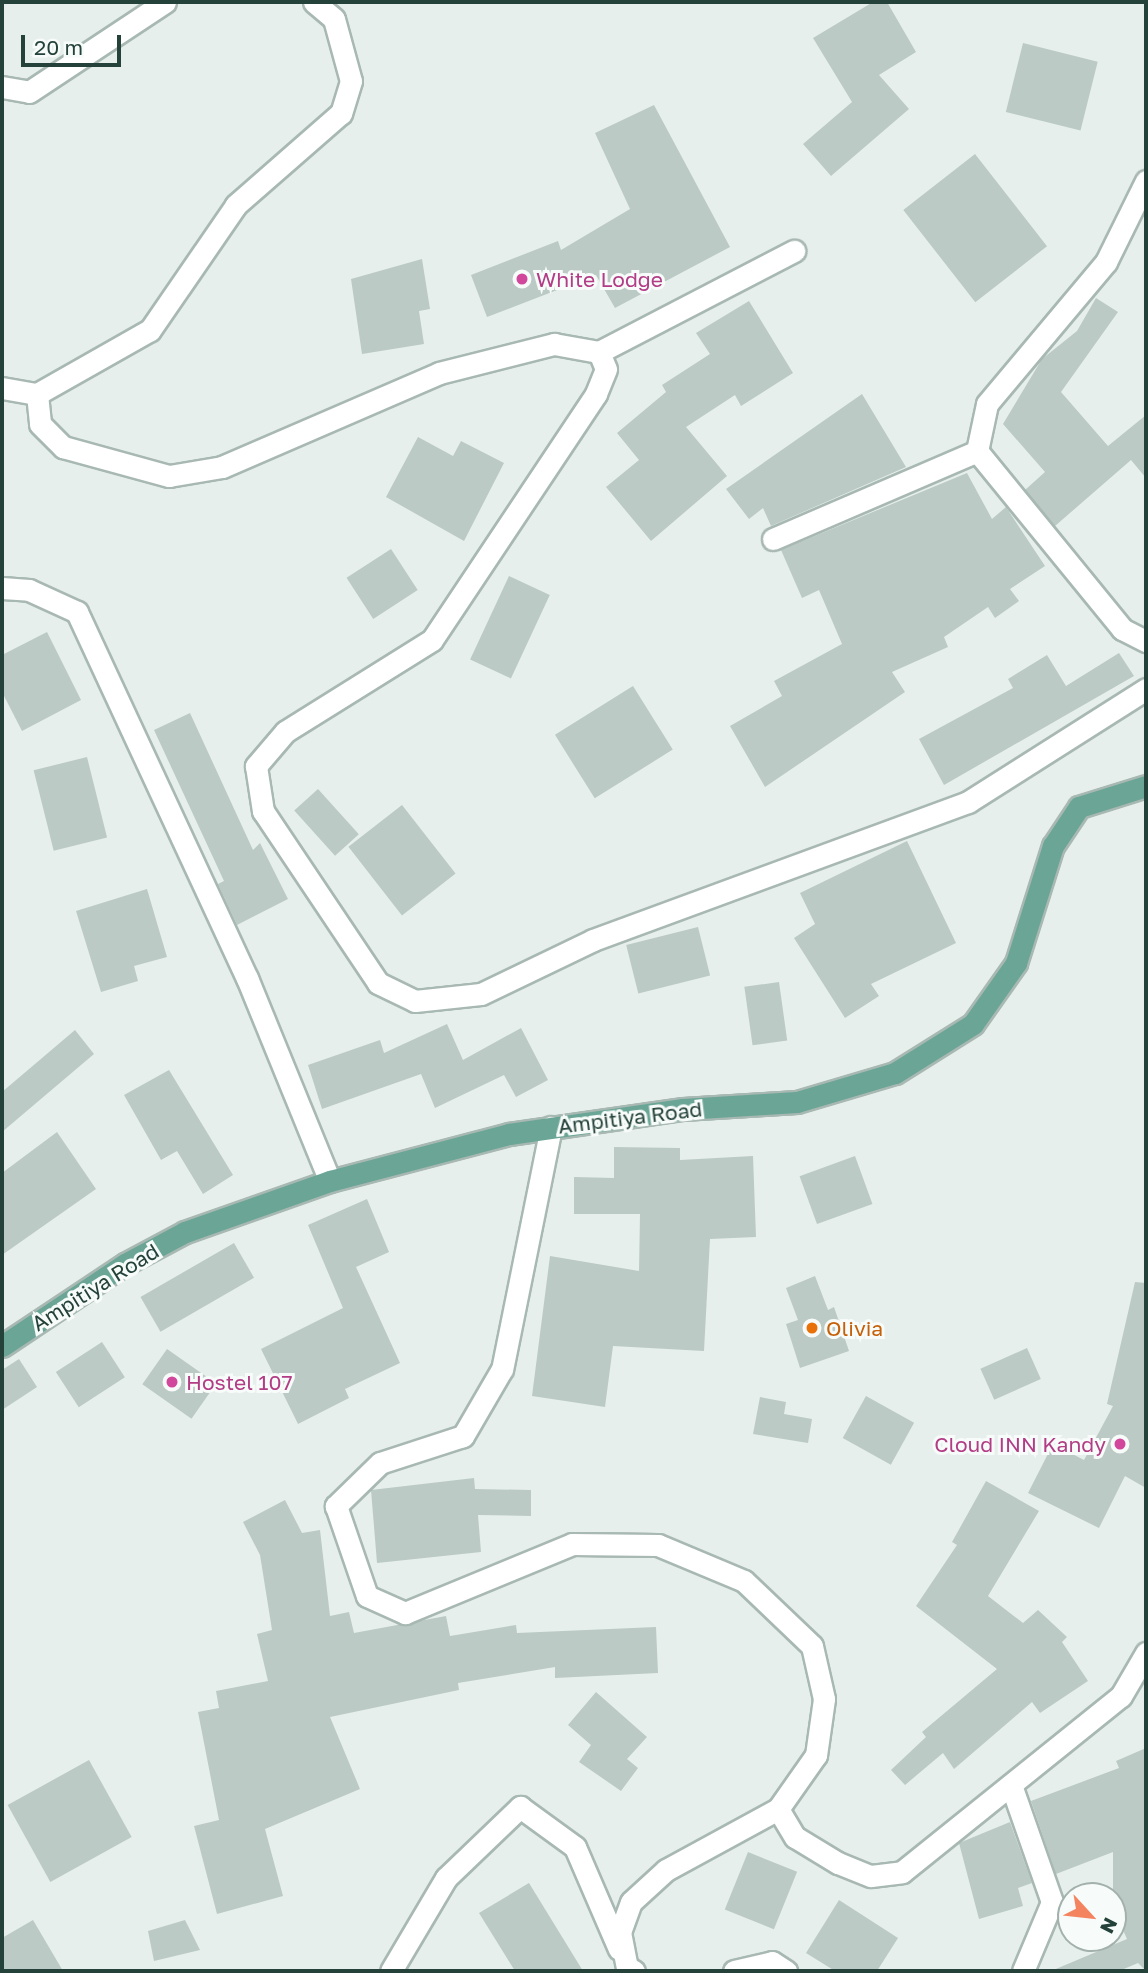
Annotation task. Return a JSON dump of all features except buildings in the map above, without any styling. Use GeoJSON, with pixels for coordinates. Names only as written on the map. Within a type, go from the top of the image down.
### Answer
{"type":"FeatureCollection","features":[{"type":"Feature","properties":{"kind":"main road","name":"Ampitiya Road"},"geometry":{"type":"LineString","coordinates":[[2,1346],[124,1264],[185,1232],[330,1181],[551,1127],[797,1102],[895,1073],[973,1024],[1016,963],[1053,846],[1079,807],[1146,786]]}},
{"type":"Feature","properties":{"kind":"street"},"geometry":{"type":"LineString","coordinates":[[2,87],[30,92],[165,2]]}},
{"type":"Feature","properties":{"kind":"street"},"geometry":{"type":"LineString","coordinates":[[2,388],[37,394],[150,330],[236,205],[341,113],[351,82],[334,19],[314,2]]}},
{"type":"Feature","properties":{"kind":"street"},"geometry":{"type":"LineString","coordinates":[[977,451],[988,404],[1106,262],[1146,181]]}},
{"type":"Feature","properties":{"kind":"street"},"geometry":{"type":"LineString","coordinates":[[37,394],[40,424],[63,447],[169,476],[222,467],[439,373],[554,344],[599,352],[794,251]]}},
{"type":"Feature","properties":{"kind":"street"},"geometry":{"type":"LineString","coordinates":[[599,352],[606,369],[596,394],[432,640],[285,732],[256,766],[263,811],[378,983],[415,1000],[481,995],[593,940],[968,802],[1146,689]]}},
{"type":"Feature","properties":{"kind":"street"},"geometry":{"type":"LineString","coordinates":[[773,539],[977,451]]}},
{"type":"Feature","properties":{"kind":"street"},"geometry":{"type":"LineString","coordinates":[[977,451],[1122,629],[1146,641]]}},
{"type":"Feature","properties":{"kind":"street"},"geometry":{"type":"LineString","coordinates":[[2,588],[29,590],[77,612],[247,978],[330,1181]]}},
{"type":"Feature","properties":{"kind":"street"},"geometry":{"type":"LineString","coordinates":[[551,1127],[502,1369],[463,1436],[380,1463],[336,1506],[367,1596],[405,1613],[572,1544],[658,1545],[744,1581],[812,1646],[824,1699],[816,1755],[778,1809],[666,1870],[631,1902],[620,1932],[630,1969]]}},
{"type":"Feature","properties":{"kind":"street"},"geometry":{"type":"LineString","coordinates":[[778,1809],[796,1837],[871,1876],[902,1872],[1121,1696],[1146,1653]]}},
{"type":"Feature","properties":{"kind":"street"},"geometry":{"type":"LineString","coordinates":[[1011,1785],[1052,1902],[1023,1971]]}},
{"type":"Feature","properties":{"kind":"street"},"geometry":{"type":"LineString","coordinates":[[391,1971],[446,1878],[520,1807],[575,1847],[630,1969]]}},
{"type":"Feature","properties":{"kind":"street"},"geometry":{"type":"LineString","coordinates":[[734,1971],[772,1962],[786,1971]]}},
{"type":"Feature","properties":{"kind":"place","name":"White Lodge"},"geometry":{"type":"Point","coordinates":[522,279]}},
{"type":"Feature","properties":{"kind":"place","name":"Olivia"},"geometry":{"type":"Point","coordinates":[812,1328]}},
{"type":"Feature","properties":{"kind":"place","name":"Hostel 107"},"geometry":{"type":"Point","coordinates":[172,1382]}},
{"type":"Feature","properties":{"kind":"place","name":"Cloud INN Kandy"},"geometry":{"type":"Point","coordinates":[1120,1444]}}]}
